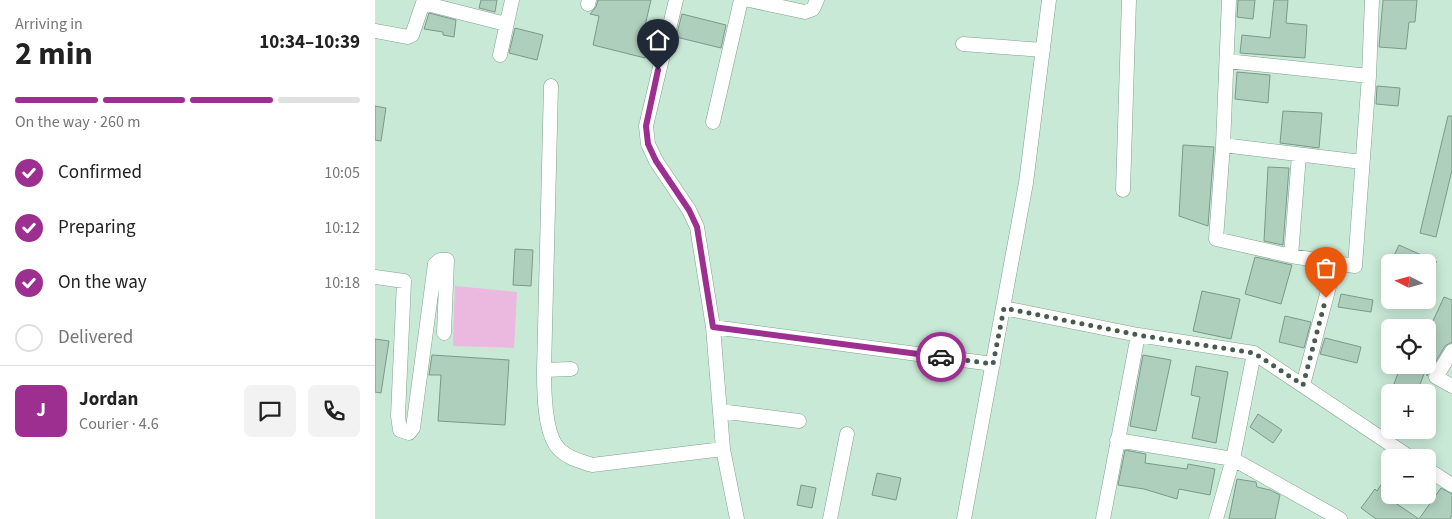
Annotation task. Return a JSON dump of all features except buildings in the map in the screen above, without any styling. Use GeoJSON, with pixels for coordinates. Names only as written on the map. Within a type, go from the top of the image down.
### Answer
{"type":"FeatureCollection","features":[{"type":"Feature","properties":{"kind":"street"},"geometry":{"type":"LineString","coordinates":[[500,55],[512,0]]}},
{"type":"Feature","properties":{"kind":"street"},"geometry":{"type":"LineString","coordinates":[[676,0],[648,116],[648,144],[656,161],[689,210],[697,227],[713,327],[723,449],[736,519],[740,519]]}},
{"type":"Feature","properties":{"kind":"street"},"geometry":{"type":"LineString","coordinates":[[713,122],[741,0]]}},
{"type":"Feature","properties":{"kind":"street"},"geometry":{"type":"LineString","coordinates":[[749,0],[805,12],[813,10],[817,0]]}},
{"type":"Feature","properties":{"kind":"street"},"geometry":{"type":"LineString","coordinates":[[964,519],[1026,183],[1049,0]]}},
{"type":"Feature","properties":{"kind":"street"},"geometry":{"type":"LineString","coordinates":[[1123,190],[1129,0]]}},
{"type":"Feature","properties":{"kind":"street"},"geometry":{"type":"LineString","coordinates":[[1229,0],[1223,145],[1216,239],[1291,256],[1355,266],[1369,76],[1372,0]]}},
{"type":"Feature","properties":{"kind":"street"},"geometry":{"type":"LineString","coordinates":[[375,31],[408,38],[412,35],[423,2],[506,24]]}},
{"type":"Feature","properties":{"kind":"street"},"geometry":{"type":"LineString","coordinates":[[963,44],[1043,50]]}},
{"type":"Feature","properties":{"kind":"street"},"geometry":{"type":"LineString","coordinates":[[1227,61],[1369,76]]}},
{"type":"Feature","properties":{"kind":"street"},"geometry":{"type":"LineString","coordinates":[[551,86],[544,398],[552,435],[559,449],[573,459],[592,465],[723,449]]}},
{"type":"Feature","properties":{"kind":"street"},"geometry":{"type":"LineString","coordinates":[[1223,145],[1362,162]]}},
{"type":"Feature","properties":{"kind":"street"},"geometry":{"type":"LineString","coordinates":[[1291,256],[1299,155]]}},
{"type":"Feature","properties":{"kind":"street"},"geometry":{"type":"LineString","coordinates":[[375,276],[405,281],[402,305],[400,430],[409,433],[413,428],[435,264],[440,260],[447,260],[444,333]]}},
{"type":"Feature","properties":{"kind":"street"},"geometry":{"type":"LineString","coordinates":[[1303,385],[1335,264]]}},
{"type":"Feature","properties":{"kind":"street"},"geometry":{"type":"LineString","coordinates":[[1004,308],[1138,335],[1254,353],[1398,449]]}},
{"type":"Feature","properties":{"kind":"street"},"geometry":{"type":"LineString","coordinates":[[713,327],[993,364]]}},
{"type":"Feature","properties":{"kind":"street"},"geometry":{"type":"LineString","coordinates":[[1103,519],[1138,335]]}},
{"type":"Feature","properties":{"kind":"street"},"geometry":{"type":"LineString","coordinates":[[1452,351],[1436,377],[1452,386]]}},
{"type":"Feature","properties":{"kind":"street"},"geometry":{"type":"LineString","coordinates":[[1216,519],[1233,459],[1254,353]]}},
{"type":"Feature","properties":{"kind":"street"},"geometry":{"type":"LineString","coordinates":[[544,370],[571,369]]}},
{"type":"Feature","properties":{"kind":"street"},"geometry":{"type":"LineString","coordinates":[[719,410],[799,421]]}},
{"type":"Feature","properties":{"kind":"street"},"geometry":{"type":"LineString","coordinates":[[831,519],[847,434]]}},
{"type":"Feature","properties":{"kind":"street"},"geometry":{"type":"LineString","coordinates":[[1117,440],[1233,459],[1340,519]]}},
{"type":"Feature","properties":{"kind":"street"},"geometry":{"type":"LineString","coordinates":[[1436,475],[1452,485]]}},
{"type":"Feature","properties":{"kind":"shaded area"},"geometry":{"type":"Polygon","coordinates":[[[455,286],[517,292],[514,348],[453,346],[455,286]]]}},
{"type":"Feature","properties":{"kind":"way so far"},"geometry":{"type":"LineString","coordinates":[[941,357],[993,364],[1004,308],[1138,335],[1254,353],[1303,385],[1326,298]]}},
{"type":"Feature","properties":{"kind":"route"},"geometry":{"type":"LineString","coordinates":[[658,70],[646,126],[648,144],[656,161],[689,210],[697,227],[713,327],[941,357]]}}]}
